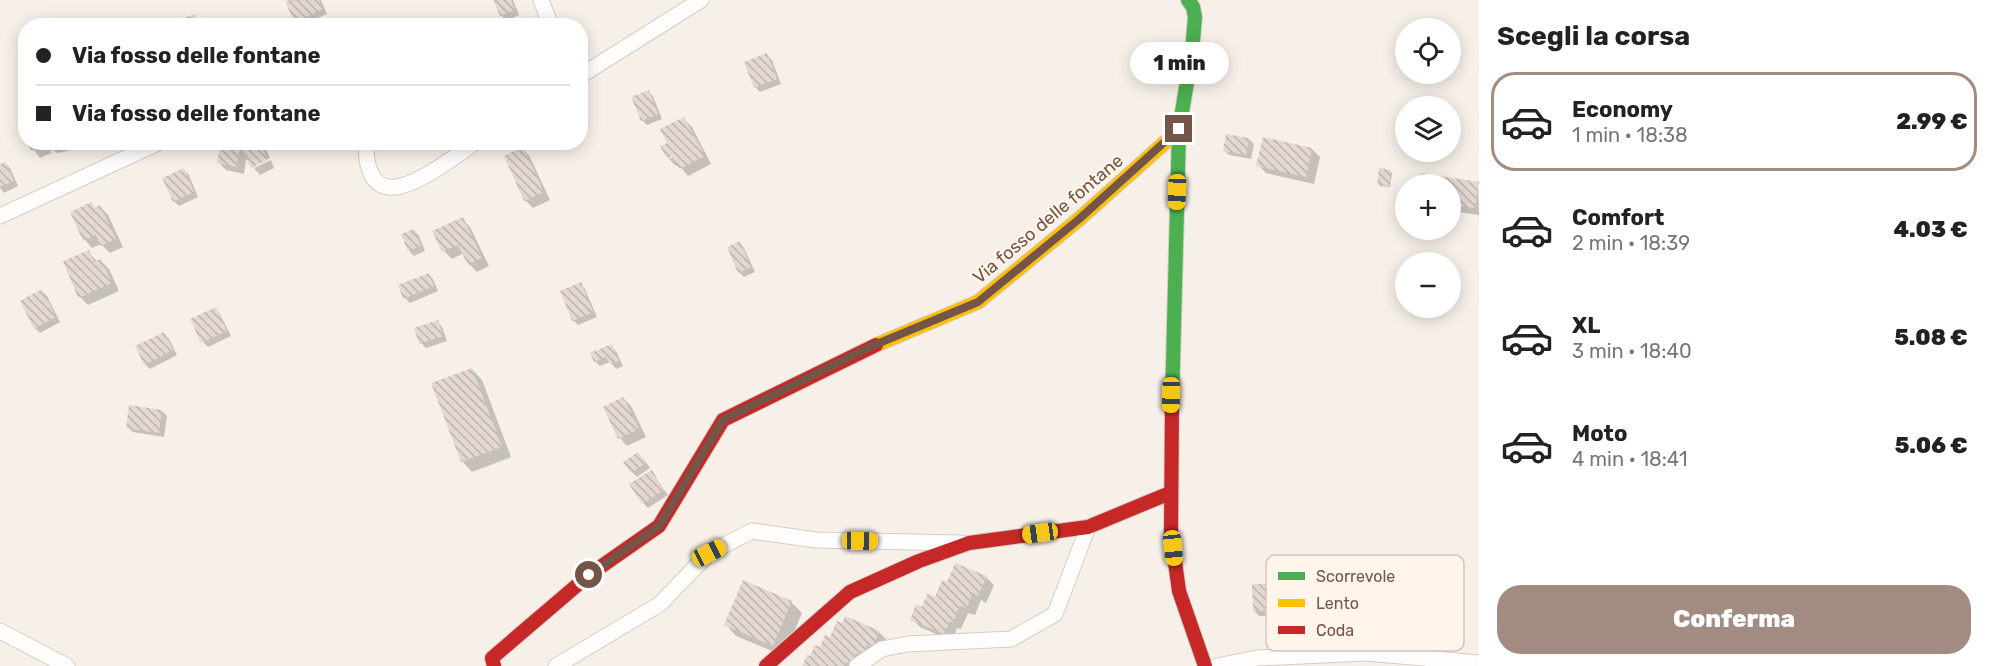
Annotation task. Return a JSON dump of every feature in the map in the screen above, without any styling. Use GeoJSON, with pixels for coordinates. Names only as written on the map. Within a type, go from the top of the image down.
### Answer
{"type":"FeatureCollection","features":[{"type":"Feature","properties":{"kind":"street"},"geometry":{"type":"LineString","coordinates":[[541,0],[548,18]]}},
{"type":"Feature","properties":{"kind":"street"},"geometry":{"type":"LineString","coordinates":[[588,71],[701,0]]}},
{"type":"Feature","properties":{"kind":"street"},"geometry":{"type":"LineString","coordinates":[[1188,0],[1195,18],[1192,52],[1179,129],[1172,352],[1171,533],[1176,578],[1205,666]]}},
{"type":"Feature","properties":{"kind":"street","name":"Via fosso delle fontane"},"geometry":{"type":"LineString","coordinates":[[494,666],[492,658],[580,582],[659,526],[723,420],[872,346],[978,302],[1078,220],[1179,129]]}},
{"type":"Feature","properties":{"kind":"street"},"geometry":{"type":"LineString","coordinates":[[0,216],[143,150]]}},
{"type":"Feature","properties":{"kind":"street"},"geometry":{"type":"LineString","coordinates":[[366,150],[367,166],[374,180],[392,188],[402,188],[410,184],[463,150]]}},
{"type":"Feature","properties":{"kind":"street"},"geometry":{"type":"LineString","coordinates":[[556,666],[660,603],[709,553],[752,531],[816,540],[969,543],[1088,526],[1170,493]]}},
{"type":"Feature","properties":{"kind":"street"},"geometry":{"type":"LineString","coordinates":[[857,666],[882,649],[908,644],[1011,639],[1056,614],[1088,526]]}},
{"type":"Feature","properties":{"kind":"street"},"geometry":{"type":"LineString","coordinates":[[766,666],[849,592],[917,562],[969,543]]}},
{"type":"Feature","properties":{"kind":"street"},"geometry":{"type":"LineString","coordinates":[[0,631],[67,666]]}},
{"type":"Feature","properties":{"kind":"street"},"geometry":{"type":"LineString","coordinates":[[1217,666],[1257,658],[1366,653],[1479,663]]}},
{"type":"Feature","properties":{"kind":"building"},"geometry":{"type":"Polygon","coordinates":[[[319,0],[323,9],[303,18],[292,18],[285,1],[319,0]]]}},
{"type":"Feature","properties":{"kind":"building"},"geometry":{"type":"Polygon","coordinates":[[[493,0],[511,0],[515,10],[500,16],[493,0]]]}},
{"type":"Feature","properties":{"kind":"building"},"geometry":{"type":"Polygon","coordinates":[[[767,53],[777,79],[754,88],[744,62],[767,53]]]}},
{"type":"Feature","properties":{"kind":"building"},"geometry":{"type":"Polygon","coordinates":[[[649,90],[658,114],[641,121],[631,97],[649,90]]]}},
{"type":"Feature","properties":{"kind":"building"},"geometry":{"type":"Polygon","coordinates":[[[684,117],[705,156],[679,169],[672,156],[667,159],[660,146],[667,143],[660,129],[684,117]]]}},
{"type":"Feature","properties":{"kind":"building"},"geometry":{"type":"Polygon","coordinates":[[[1226,134],[1249,138],[1246,155],[1223,151],[1226,134]]]}},
{"type":"Feature","properties":{"kind":"building"},"geometry":{"type":"Polygon","coordinates":[[[1263,137],[1312,148],[1306,177],[1256,166],[1263,137]]]}},
{"type":"Feature","properties":{"kind":"building"},"geometry":{"type":"Polygon","coordinates":[[[219,150],[243,150],[239,152],[236,167],[217,163],[219,150]]]}},
{"type":"Feature","properties":{"kind":"building"},"geometry":{"type":"Polygon","coordinates":[[[243,150],[263,150],[267,160],[251,168],[243,150]]]}},
{"type":"Feature","properties":{"kind":"building"},"geometry":{"type":"Polygon","coordinates":[[[517,150],[524,150],[544,192],[524,201],[504,156],[517,150]]]}},
{"type":"Feature","properties":{"kind":"building"},"geometry":{"type":"Polygon","coordinates":[[[5,162],[14,181],[0,187],[0,164],[5,162]]]}},
{"type":"Feature","properties":{"kind":"building"},"geometry":{"type":"Polygon","coordinates":[[[184,168],[194,192],[173,202],[162,178],[184,168]]]}},
{"type":"Feature","properties":{"kind":"building"},"geometry":{"type":"Polygon","coordinates":[[[1379,168],[1391,170],[1389,186],[1377,184],[1379,168]]]}},
{"type":"Feature","properties":{"kind":"building"},"geometry":{"type":"Polygon","coordinates":[[[1461,179],[1479,182],[1475,208],[1461,206],[1461,179]]]}},
{"type":"Feature","properties":{"kind":"building"},"geometry":{"type":"Polygon","coordinates":[[[92,202],[94,208],[100,205],[116,239],[101,246],[96,235],[83,241],[70,212],[92,202]]]}},
{"type":"Feature","properties":{"kind":"building"},"geometry":{"type":"Polygon","coordinates":[[[463,217],[482,258],[468,265],[458,245],[442,252],[432,231],[463,217]]]}},
{"type":"Feature","properties":{"kind":"building"},"geometry":{"type":"Polygon","coordinates":[[[414,229],[421,246],[408,251],[401,234],[414,229]]]}},
{"type":"Feature","properties":{"kind":"building"},"geometry":{"type":"Polygon","coordinates":[[[740,241],[751,267],[738,273],[727,247],[740,241]]]}},
{"type":"Feature","properties":{"kind":"building"},"geometry":{"type":"Polygon","coordinates":[[[89,250],[94,262],[101,259],[112,283],[78,298],[63,261],[89,250]]]}},
{"type":"Feature","properties":{"kind":"building"},"geometry":{"type":"Polygon","coordinates":[[[429,273],[434,286],[403,299],[398,285],[429,273]]]}},
{"type":"Feature","properties":{"kind":"building"},"geometry":{"type":"Polygon","coordinates":[[[581,282],[593,312],[572,321],[560,291],[581,282]]]}},
{"type":"Feature","properties":{"kind":"building"},"geometry":{"type":"Polygon","coordinates":[[[42,289],[56,317],[34,329],[20,301],[42,289]]]}},
{"type":"Feature","properties":{"kind":"building"},"geometry":{"type":"Polygon","coordinates":[[[216,307],[227,331],[201,343],[190,319],[216,307]]]}},
{"type":"Feature","properties":{"kind":"building"},"geometry":{"type":"Polygon","coordinates":[[[438,320],[443,336],[419,344],[414,328],[438,320]]]}},
{"type":"Feature","properties":{"kind":"building"},"geometry":{"type":"Polygon","coordinates":[[[164,332],[173,350],[144,365],[135,346],[164,332]]]}},
{"type":"Feature","properties":{"kind":"building"},"geometry":{"type":"Polygon","coordinates":[[[612,344],[619,361],[610,364],[606,357],[594,362],[590,353],[612,344]]]}},
{"type":"Feature","properties":{"kind":"building"},"geometry":{"type":"Polygon","coordinates":[[[472,368],[502,447],[461,462],[431,383],[472,368]]]}},
{"type":"Feature","properties":{"kind":"building"},"geometry":{"type":"Polygon","coordinates":[[[623,397],[639,429],[618,439],[603,407],[623,397]]]}},
{"type":"Feature","properties":{"kind":"building"},"geometry":{"type":"Polygon","coordinates":[[[129,405],[162,410],[159,433],[126,428],[129,405]]]}},
{"type":"Feature","properties":{"kind":"building"},"geometry":{"type":"Polygon","coordinates":[[[638,452],[646,463],[631,473],[623,462],[638,452]]]}},
{"type":"Feature","properties":{"kind":"building"},"geometry":{"type":"Polygon","coordinates":[[[652,470],[664,490],[642,504],[629,484],[652,470]]]}},
{"type":"Feature","properties":{"kind":"building"},"geometry":{"type":"Polygon","coordinates":[[[955,563],[987,576],[978,596],[973,593],[967,608],[960,606],[953,623],[950,621],[944,634],[910,620],[916,604],[922,607],[927,594],[935,597],[942,580],[947,582],[955,563]]]}},
{"type":"Feature","properties":{"kind":"building"},"geometry":{"type":"Polygon","coordinates":[[[743,580],[792,601],[773,646],[724,625],[743,580]]]}},
{"type":"Feature","properties":{"kind":"building"},"geometry":{"type":"Polygon","coordinates":[[[1252,584],[1266,584],[1266,611],[1253,611],[1252,584]]]}},
{"type":"Feature","properties":{"kind":"building"},"geometry":{"type":"Polygon","coordinates":[[[845,616],[880,631],[872,647],[867,645],[862,655],[856,653],[851,664],[846,662],[844,666],[802,666],[815,645],[820,647],[825,635],[830,637],[837,621],[842,623],[845,616]]]}},
{"type":"Feature","properties":{"kind":"traffic: fast"},"geometry":{"type":"LineString","coordinates":[[1172,402],[1179,130],[1192,52],[1195,17],[1193,7],[1188,0]]}},
{"type":"Feature","properties":{"kind":"traffic: slow"},"geometry":{"type":"LineString","coordinates":[[876,345],[978,302],[1078,220],[1179,130]]}},
{"type":"Feature","properties":{"kind":"traffic: jam"},"geometry":{"type":"LineString","coordinates":[[494,666],[492,658],[589,575],[659,526],[723,420],[876,345]]}},
{"type":"Feature","properties":{"kind":"traffic: jam"},"geometry":{"type":"LineString","coordinates":[[1172,402],[1171,533],[1179,591],[1205,666]]}},
{"type":"Feature","properties":{"kind":"traffic: jam"},"geometry":{"type":"LineString","coordinates":[[766,666],[850,592],[919,561],[969,543],[1088,527],[1170,493]]}},
{"type":"Feature","properties":{"kind":"route"},"geometry":{"type":"LineString","coordinates":[[589,575],[659,526],[723,420],[872,346],[978,302],[1078,220],[1179,129]]}}]}
